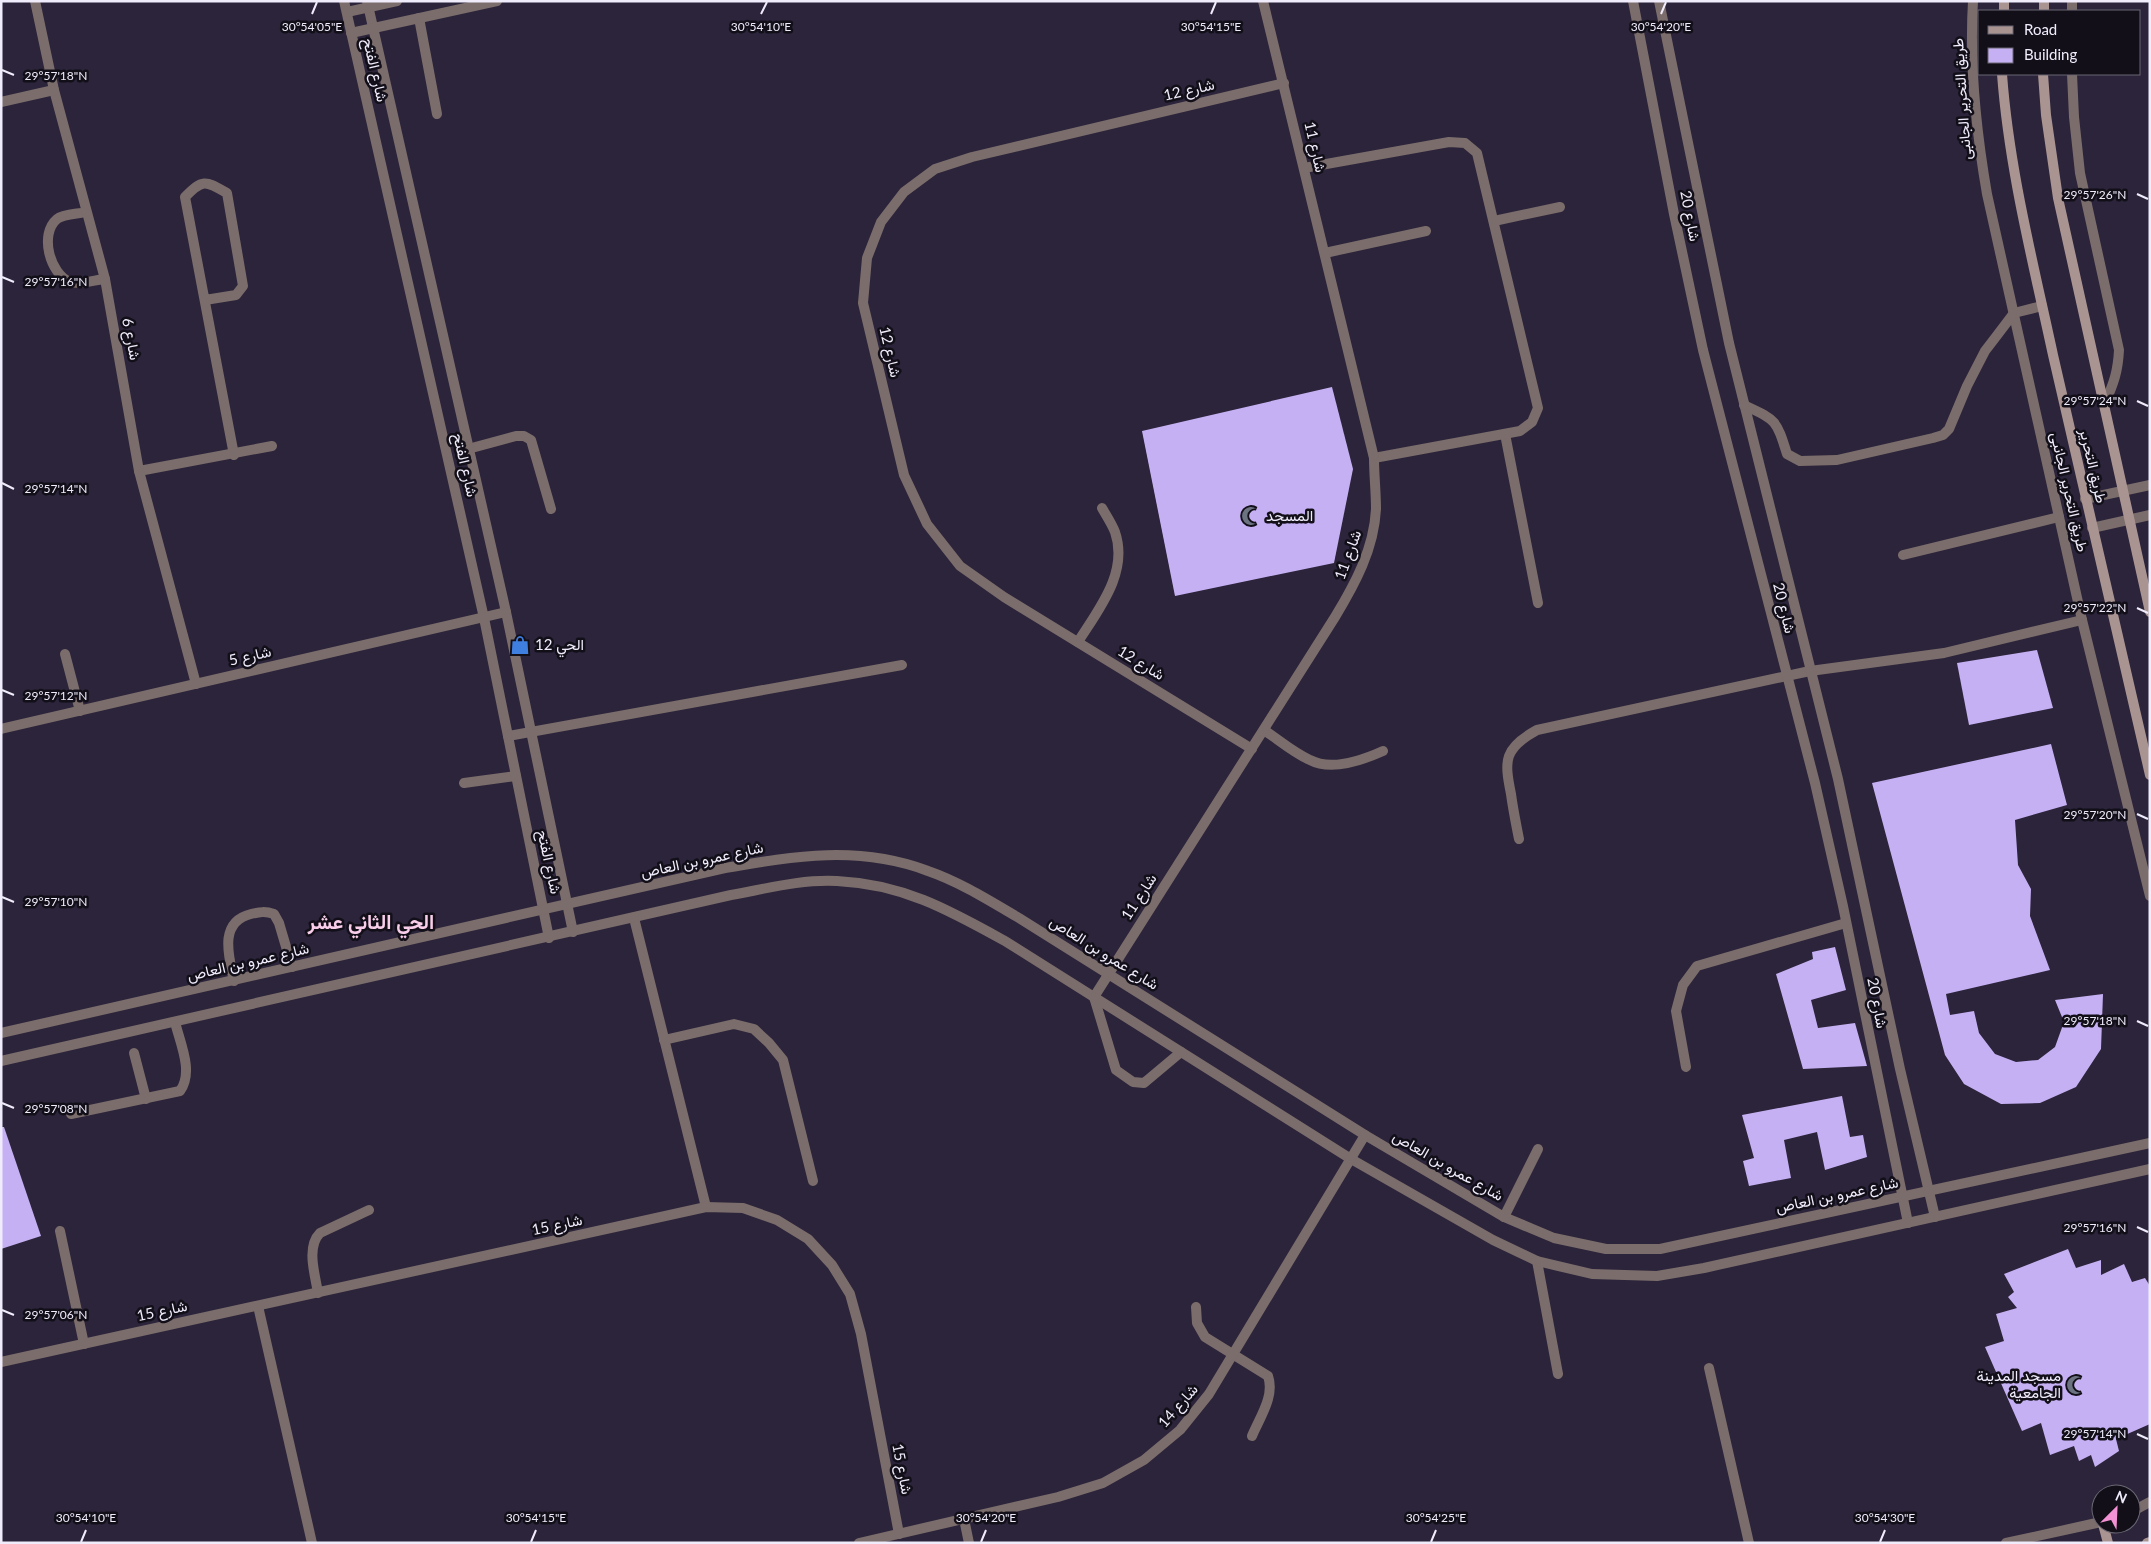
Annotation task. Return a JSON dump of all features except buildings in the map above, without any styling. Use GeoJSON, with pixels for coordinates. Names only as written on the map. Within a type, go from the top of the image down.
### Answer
{"type":"FeatureCollection","features":[{"type":"Feature","properties":{"kind":"street","name":"شارع 6"},"geometry":{"type":"LineString","coordinates":[[34,1],[54,90],[104,279],[139,471],[196,684]]}},
{"type":"Feature","properties":{"kind":"street","name":"شارع الفتح"},"geometry":{"type":"LineString","coordinates":[[344,1],[484,618],[549,938]]}},
{"type":"Feature","properties":{"kind":"street"},"geometry":{"type":"LineString","coordinates":[[347,12],[368,4],[397,1]]}},
{"type":"Feature","properties":{"kind":"street"},"geometry":{"type":"LineString","coordinates":[[352,33],[497,1]]}},
{"type":"Feature","properties":{"kind":"street","name":"شارع 11"},"geometry":{"type":"LineString","coordinates":[[1094,997],[1335,618],[1363,566],[1372,538],[1376,510],[1374,458],[1263,1]]}},
{"type":"Feature","properties":{"kind":"street","name":"شارع 20"},"geometry":{"type":"LineString","coordinates":[[1633,1],[1674,214],[1703,350],[1786,677],[1815,783],[1908,1223]]}},
{"type":"Feature","properties":{"kind":"street","name":"شارع 20"},"geometry":{"type":"LineString","coordinates":[[1659,1],[1710,255],[1744,404],[1765,482],[1852,840],[1900,1069],[1935,1217]]}},
{"type":"Feature","properties":{"kind":"street","name":"طريق التحرير الجانبى"},"geometry":{"type":"LineString","coordinates":[[1973,1],[1972,82],[1977,138],[1987,194],[2082,620],[2150,896]]}},
{"type":"Feature","properties":{"kind":"street","name":"شارع الفتح"},"geometry":{"type":"LineString","coordinates":[[368,4],[506,612],[573,932]]}},
{"type":"Feature","properties":{"kind":"street"},"geometry":{"type":"LineString","coordinates":[[419,18],[437,114]]}},
{"type":"Feature","properties":{"kind":"street","name":"طريق التحرير"},"geometry":{"type":"LineString","coordinates":[[2002,75],[2010,150],[2042,306],[2150,775]]}},
{"type":"Feature","properties":{"kind":"street","name":"طريق التحرير"},"geometry":{"type":"LineString","coordinates":[[2043,75],[2050,146],[2058,198],[2105,402],[2150,612]]}},
{"type":"Feature","properties":{"kind":"street"},"geometry":{"type":"LineString","coordinates":[[2072,75],[2080,173],[2119,350],[2118,368],[2113,386],[2105,402]]}},
{"type":"Feature","properties":{"kind":"street","name":"شارع 12"},"geometry":{"type":"LineString","coordinates":[[1252,749],[1004,597],[960,566],[926,524],[904,476],[863,303],[867,258],[881,222],[904,192],[935,170],[972,157],[1284,83]]}},
{"type":"Feature","properties":{"kind":"street"},"geometry":{"type":"LineString","coordinates":[[1,102],[54,90]]}},
{"type":"Feature","properties":{"kind":"street"},"geometry":{"type":"LineString","coordinates":[[1304,168],[1449,142],[1465,143],[1477,153],[1494,221],[1538,408],[1532,422],[1520,431],[1374,458]]}},
{"type":"Feature","properties":{"kind":"street"},"geometry":{"type":"LineString","coordinates":[[205,300],[236,294],[243,286],[227,193],[210,183],[197,185],[185,197],[234,455]]}},
{"type":"Feature","properties":{"kind":"street"},"geometry":{"type":"LineString","coordinates":[[1494,221],[1560,207]]}},
{"type":"Feature","properties":{"kind":"street"},"geometry":{"type":"LineString","coordinates":[[86,212],[58,218],[50,226],[47,237],[54,266],[60,277],[72,283],[104,279]]}},
{"type":"Feature","properties":{"kind":"street"},"geometry":{"type":"LineString","coordinates":[[1325,253],[1426,231]]}},
{"type":"Feature","properties":{"kind":"street"},"geometry":{"type":"LineString","coordinates":[[1744,404],[1770,416],[1776,422],[1787,454],[1800,461],[1837,460],[1934,438],[1943,435],[1949,429],[1986,351],[2014,313],[2042,306]]}},
{"type":"Feature","properties":{"kind":"street"},"geometry":{"type":"LineString","coordinates":[[1505,434],[1538,603]]}},
{"type":"Feature","properties":{"kind":"street"},"geometry":{"type":"LineString","coordinates":[[468,449],[516,436],[524,436],[531,440],[551,508]]}},
{"type":"Feature","properties":{"kind":"street"},"geometry":{"type":"LineString","coordinates":[[139,471],[234,455],[272,446]]}},
{"type":"Feature","properties":{"kind":"street"},"geometry":{"type":"LineString","coordinates":[[2085,499],[2150,485]]}},
{"type":"Feature","properties":{"kind":"street"},"geometry":{"type":"LineString","coordinates":[[1078,642],[1111,590],[1118,562],[1115,533],[1102,508]]}},
{"type":"Feature","properties":{"kind":"street"},"geometry":{"type":"LineString","coordinates":[[2092,528],[2150,515]]}},
{"type":"Feature","properties":{"kind":"street"},"geometry":{"type":"LineString","coordinates":[[1903,555],[2059,517]]}},
{"type":"Feature","properties":{"kind":"street","name":"شارع 5"},"geometry":{"type":"LineString","coordinates":[[1,729],[506,612]]}},
{"type":"Feature","properties":{"kind":"street"},"geometry":{"type":"LineString","coordinates":[[1519,839],[1506,767],[1511,751],[1522,738],[1537,730],[1810,671],[1944,653],[2082,620]]}},
{"type":"Feature","properties":{"kind":"street"},"geometry":{"type":"LineString","coordinates":[[65,654],[80,710]]}},
{"type":"Feature","properties":{"kind":"street"},"geometry":{"type":"LineString","coordinates":[[508,736],[902,665]]}},
{"type":"Feature","properties":{"kind":"street"},"geometry":{"type":"LineString","coordinates":[[1264,730],[1312,761],[1336,764],[1360,761],[1383,752]]}},
{"type":"Feature","properties":{"kind":"street"},"geometry":{"type":"LineString","coordinates":[[464,783],[516,776]]}},
{"type":"Feature","properties":{"kind":"street","name":"شارع عمرو بن العاص"},"geometry":{"type":"LineString","coordinates":[[1,1034],[567,906],[725,868],[789,857],[836,853],[883,858],[928,871],[972,891],[1019,918],[1365,1136],[1504,1217],[1554,1238],[1606,1249],[1660,1249],[2150,1143]]}},
{"type":"Feature","properties":{"kind":"street"},"geometry":{"type":"LineString","coordinates":[[1,1061],[549,938],[731,895],[792,884],[836,880],[877,884],[918,896],[959,915],[1005,941],[1351,1159],[1493,1240],[1538,1261],[1592,1274],[1657,1276],[1704,1268],[2150,1169]]}},
{"type":"Feature","properties":{"kind":"street"},"geometry":{"type":"LineString","coordinates":[[234,981],[228,946],[230,929],[241,916],[264,911],[274,914],[279,923],[292,968]]}},
{"type":"Feature","properties":{"kind":"street"},"geometry":{"type":"LineString","coordinates":[[634,918],[706,1207]]}},
{"type":"Feature","properties":{"kind":"street"},"geometry":{"type":"LineString","coordinates":[[1686,1067],[1676,1011],[1682,985],[1697,966],[1846,923]]}},
{"type":"Feature","properties":{"kind":"street"},"geometry":{"type":"LineString","coordinates":[[1094,997],[1116,1070],[1133,1082],[1144,1083],[1181,1052]]}},
{"type":"Feature","properties":{"kind":"street"},"geometry":{"type":"LineString","coordinates":[[71,1114],[180,1091],[186,1083],[187,1073],[175,1022]]}},
{"type":"Feature","properties":{"kind":"street"},"geometry":{"type":"LineString","coordinates":[[664,1040],[734,1024],[754,1029],[769,1043],[783,1060],[813,1181]]}},
{"type":"Feature","properties":{"kind":"street"},"geometry":{"type":"LineString","coordinates":[[134,1053],[146,1099]]}},
{"type":"Feature","properties":{"kind":"street","name":"شارع 14"},"geometry":{"type":"LineString","coordinates":[[859,1543],[1076,1492],[1103,1483],[1144,1460],[1180,1430],[1209,1394],[1365,1136]]}},
{"type":"Feature","properties":{"kind":"street"},"geometry":{"type":"LineString","coordinates":[[1504,1217],[1538,1149]]}},
{"type":"Feature","properties":{"kind":"street","name":"شارع 15"},"geometry":{"type":"LineString","coordinates":[[1,1362],[706,1207],[744,1208],[777,1220],[808,1239],[832,1265],[850,1294],[861,1334],[899,1534]]}},
{"type":"Feature","properties":{"kind":"street"},"geometry":{"type":"LineString","coordinates":[[318,1293],[312,1248],[314,1239],[320,1233],[369,1210]]}},
{"type":"Feature","properties":{"kind":"street"},"geometry":{"type":"LineString","coordinates":[[60,1232],[84,1344]]}},
{"type":"Feature","properties":{"kind":"street"},"geometry":{"type":"LineString","coordinates":[[1538,1261],[1558,1374]]}},
{"type":"Feature","properties":{"kind":"street"},"geometry":{"type":"LineString","coordinates":[[258,1306],[312,1543]]}},
{"type":"Feature","properties":{"kind":"street"},"geometry":{"type":"LineString","coordinates":[[1196,1307],[1197,1323],[1205,1337],[1268,1376],[1271,1385],[1270,1394],[1252,1436]]}},
{"type":"Feature","properties":{"kind":"street"},"geometry":{"type":"LineString","coordinates":[[1708,1368],[1749,1543]]}},
{"type":"Feature","properties":{"kind":"street"},"geometry":{"type":"LineString","coordinates":[[964,1519],[969,1543]]}},
{"type":"Feature","properties":{"kind":"street"},"geometry":{"type":"LineString","coordinates":[[2006,1543],[2091,1525]]}},
{"type":"Feature","properties":{"kind":"place","name":"المسجد"},"geometry":{"type":"Point","coordinates":[1251,516]}},
{"type":"Feature","properties":{"kind":"place","name":"الحي 12"},"geometry":{"type":"Point","coordinates":[520,645]}},
{"type":"Feature","properties":{"kind":"place","name":"مسجد المدينة الجامعية"},"geometry":{"type":"Point","coordinates":[2076,1385]}},
{"type":"Feature","properties":{"kind":"district","name":"الحي الثاني عشر"},"geometry":{"type":"Point","coordinates":[371,922]}}]}
